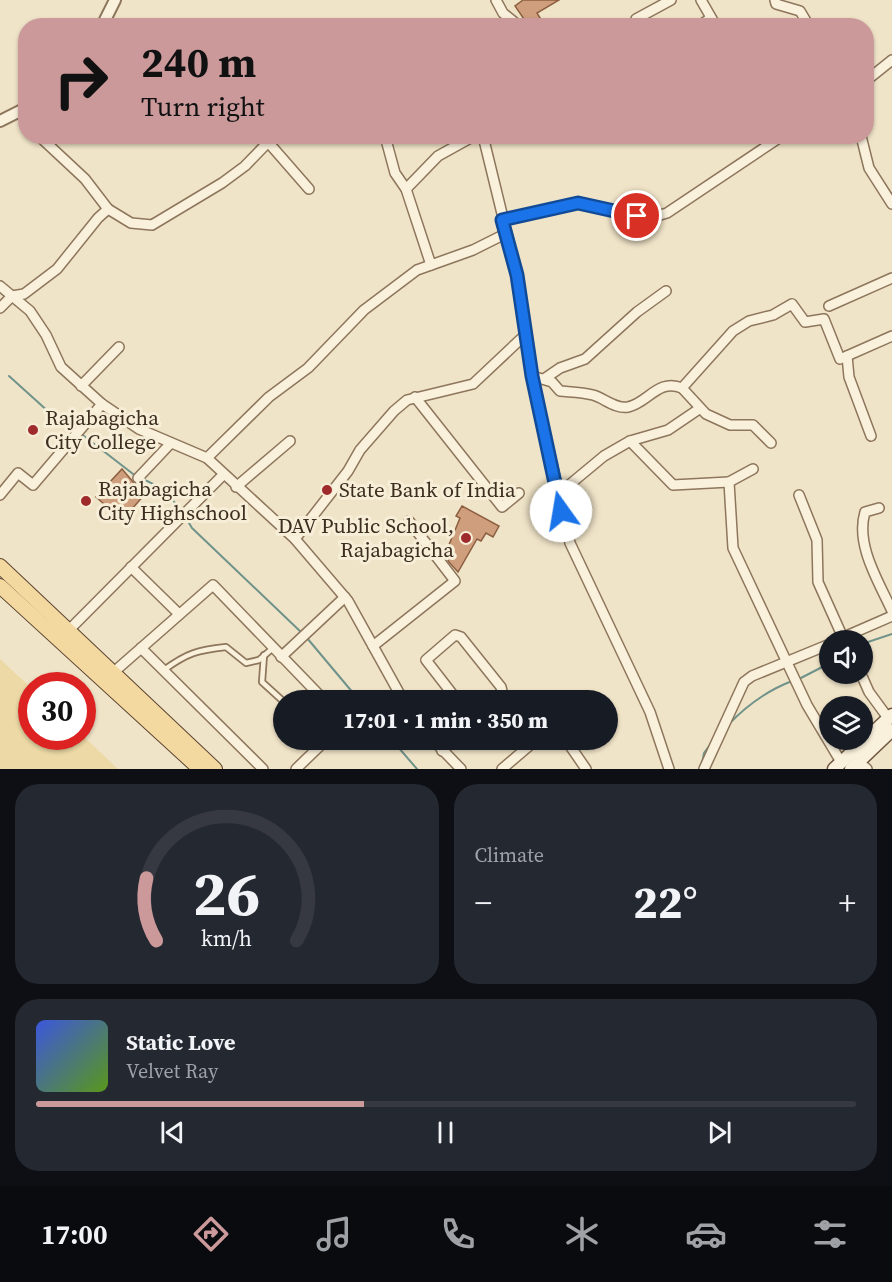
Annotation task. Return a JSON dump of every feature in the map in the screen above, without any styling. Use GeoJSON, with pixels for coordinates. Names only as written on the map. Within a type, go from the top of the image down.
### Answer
{"type":"FeatureCollection","features":[{"type":"Feature","properties":{"kind":"main road"},"geometry":{"type":"LineString","coordinates":[[0,566],[114,671],[215,769]]}},
{"type":"Feature","properties":{"kind":"main road"},"geometry":{"type":"LineString","coordinates":[[0,586],[200,769]]}},
{"type":"Feature","properties":{"kind":"main road"},"geometry":{"type":"LineString","coordinates":[[850,766],[891,721]]}},
{"type":"Feature","properties":{"kind":"main road"},"geometry":{"type":"LineString","coordinates":[[850,766],[891,721]]}},
{"type":"Feature","properties":{"kind":"street"},"geometry":{"type":"LineString","coordinates":[[106,18],[115,0]]}},
{"type":"Feature","properties":{"kind":"street"},"geometry":{"type":"LineString","coordinates":[[496,0],[503,13],[509,18]]}},
{"type":"Feature","properties":{"kind":"street"},"geometry":{"type":"LineString","coordinates":[[638,18],[671,0]]}},
{"type":"Feature","properties":{"kind":"street"},"geometry":{"type":"LineString","coordinates":[[701,0],[712,18]]}},
{"type":"Feature","properties":{"kind":"street"},"geometry":{"type":"LineString","coordinates":[[775,0],[776,4],[800,11],[804,18]]}},
{"type":"Feature","properties":{"kind":"street"},"geometry":{"type":"LineString","coordinates":[[874,74],[892,60]]}},
{"type":"Feature","properties":{"kind":"street"},"geometry":{"type":"LineString","coordinates":[[0,121],[18,115]]}},
{"type":"Feature","properties":{"kind":"street"},"geometry":{"type":"LineString","coordinates":[[48,144],[85,179],[108,209],[131,223],[152,225],[211,191],[244,166],[266,144]]}},
{"type":"Feature","properties":{"kind":"street"},"geometry":{"type":"LineString","coordinates":[[275,144],[309,189]]}},
{"type":"Feature","properties":{"kind":"street"},"geometry":{"type":"LineString","coordinates":[[387,144],[394,173],[406,189],[431,266]]}},
{"type":"Feature","properties":{"kind":"street"},"geometry":{"type":"LineString","coordinates":[[406,189],[438,156],[465,144]]}},
{"type":"Feature","properties":{"kind":"street"},"geometry":{"type":"LineString","coordinates":[[482,144],[517,275],[532,376],[557,495],[570,543],[650,712],[669,769]]}},
{"type":"Feature","properties":{"kind":"street"},"geometry":{"type":"LineString","coordinates":[[502,220],[578,203],[650,218],[667,213],[770,144]]}},
{"type":"Feature","properties":{"kind":"street"},"geometry":{"type":"LineString","coordinates":[[863,144],[869,168],[892,204]]}},
{"type":"Feature","properties":{"kind":"street"},"geometry":{"type":"LineString","coordinates":[[0,308],[12,296],[24,294],[57,270],[108,209]]}},
{"type":"Feature","properties":{"kind":"street"},"geometry":{"type":"LineString","coordinates":[[207,458],[269,397],[308,368],[364,310],[417,270],[473,250],[505,234]]}},
{"type":"Feature","properties":{"kind":"street"},"geometry":{"type":"LineString","coordinates":[[829,306],[892,278]]}},
{"type":"Feature","properties":{"kind":"street"},"geometry":{"type":"LineString","coordinates":[[0,286],[30,311],[46,335],[62,367],[81,386],[102,404],[139,429],[207,458],[295,539],[345,597],[397,690]]}},
{"type":"Feature","properties":{"kind":"street"},"geometry":{"type":"LineString","coordinates":[[544,379],[560,368],[585,359],[637,312],[666,291]]}},
{"type":"Feature","properties":{"kind":"street"},"geometry":{"type":"LineString","coordinates":[[682,388],[733,330],[749,321],[773,315],[792,304],[805,322],[824,319],[840,359],[892,336]]}},
{"type":"Feature","properties":{"kind":"street"},"geometry":{"type":"LineString","coordinates":[[295,539],[378,428],[407,400],[473,384],[525,334]]}},
{"type":"Feature","properties":{"kind":"street"},"geometry":{"type":"LineString","coordinates":[[81,386],[119,347]]}},
{"type":"Feature","properties":{"kind":"street"},"geometry":{"type":"LineString","coordinates":[[847,356],[849,377],[871,436]]}},
{"type":"Feature","properties":{"kind":"street"},"geometry":{"type":"LineString","coordinates":[[532,376],[552,382],[560,391],[593,395],[625,408],[664,386],[675,385],[682,388],[699,409],[730,425],[753,425],[771,443]]}},
{"type":"Feature","properties":{"kind":"street"},"geometry":{"type":"LineString","coordinates":[[415,397],[502,507],[519,493]]}},
{"type":"Feature","properties":{"kind":"street"},"geometry":{"type":"LineString","coordinates":[[0,495],[18,473],[33,485],[102,404]]}},
{"type":"Feature","properties":{"kind":"street"},"geometry":{"type":"LineString","coordinates":[[557,495],[595,462],[630,441],[668,430],[699,409]]}},
{"type":"Feature","properties":{"kind":"street"},"geometry":{"type":"LineString","coordinates":[[236,487],[290,441]]}},
{"type":"Feature","properties":{"kind":"street"},"geometry":{"type":"LineString","coordinates":[[630,441],[673,485],[729,482],[753,469]]}},
{"type":"Feature","properties":{"kind":"street"},"geometry":{"type":"LineString","coordinates":[[138,478],[171,443]]}},
{"type":"Feature","properties":{"kind":"street"},"geometry":{"type":"LineString","coordinates":[[69,630],[131,567],[187,515],[224,475]]}},
{"type":"Feature","properties":{"kind":"street"},"geometry":{"type":"LineString","coordinates":[[729,482],[733,548],[807,705],[850,766]]}},
{"type":"Feature","properties":{"kind":"street"},"geometry":{"type":"LineString","coordinates":[[799,495],[817,540],[818,582],[837,630]]}},
{"type":"Feature","properties":{"kind":"street"},"geometry":{"type":"LineString","coordinates":[[861,630],[892,614],[867,555],[862,535],[865,512],[879,508]]}},
{"type":"Feature","properties":{"kind":"street"},"geometry":{"type":"LineString","coordinates":[[372,646],[455,581],[409,521]]}},
{"type":"Feature","properties":{"kind":"street"},"geometry":{"type":"LineString","coordinates":[[131,567],[179,614]]}},
{"type":"Feature","properties":{"kind":"street"},"geometry":{"type":"LineString","coordinates":[[114,671],[213,585],[314,690]]}},
{"type":"Feature","properties":{"kind":"street"},"geometry":{"type":"LineString","coordinates":[[281,657],[345,597]]}},
{"type":"Feature","properties":{"kind":"street"},"geometry":{"type":"LineString","coordinates":[[450,690],[426,660],[455,635],[461,637],[502,690]]}},
{"type":"Feature","properties":{"kind":"street"},"geometry":{"type":"LineString","coordinates":[[141,648],[263,769]]}},
{"type":"Feature","properties":{"kind":"street"},"geometry":{"type":"LineString","coordinates":[[704,769],[744,682],[752,676],[819,649]]}},
{"type":"Feature","properties":{"kind":"street"},"geometry":{"type":"LineString","coordinates":[[865,684],[891,721]]}},
{"type":"Feature","properties":{"kind":"street"},"geometry":{"type":"LineString","coordinates":[[296,769],[316,750]]}},
{"type":"Feature","properties":{"kind":"street"},"geometry":{"type":"LineString","coordinates":[[502,769],[524,750]]}},
{"type":"Feature","properties":{"kind":"street"},"geometry":{"type":"LineString","coordinates":[[573,750],[586,769]]}},
{"type":"Feature","properties":{"kind":"street"},"geometry":{"type":"LineString","coordinates":[[442,751],[461,769]]}},
{"type":"Feature","properties":{"kind":"lane"},"geometry":{"type":"LineString","coordinates":[[164,670],[186,654],[204,649],[226,647],[246,663],[273,648]]}},
{"type":"Feature","properties":{"kind":"lane"},"geometry":{"type":"LineString","coordinates":[[264,655],[262,682],[273,692]]}},
{"type":"Feature","properties":{"kind":"sand"},"geometry":{"type":"Polygon","coordinates":[[[0,659],[18,676],[18,750],[96,748],[118,769],[0,769],[0,659]]]}},
{"type":"Feature","properties":{"kind":"building"},"geometry":{"type":"Polygon","coordinates":[[[523,0],[559,0],[537,13],[540,18],[523,18],[515,6],[523,0]]]}},
{"type":"Feature","properties":{"kind":"building"},"geometry":{"type":"Polygon","coordinates":[[[122,469],[134,483],[147,492],[122,520],[96,497],[122,469]]]}},
{"type":"Feature","properties":{"kind":"building","name":"DAV Public School, Rajabagicha"},"geometry":{"type":"Polygon","coordinates":[[[462,506],[499,526],[493,537],[486,533],[481,541],[477,539],[458,572],[448,561],[451,555],[446,552],[460,518],[456,516],[462,506]]]}},
{"type":"Feature","properties":{"kind":"waterway"},"geometry":{"type":"LineString","coordinates":[[9,376],[61,423],[75,430]]}},
{"type":"Feature","properties":{"kind":"waterway"},"geometry":{"type":"LineString","coordinates":[[80,433],[137,477]]}},
{"type":"Feature","properties":{"kind":"waterway"},"geometry":{"type":"LineString","coordinates":[[142,479],[165,493],[183,513]]}},
{"type":"Feature","properties":{"kind":"waterway"},"geometry":{"type":"LineString","coordinates":[[186,518],[192,528],[303,634]]}},
{"type":"Feature","properties":{"kind":"waterway"},"geometry":{"type":"LineString","coordinates":[[873,640],[892,634]]}},
{"type":"Feature","properties":{"kind":"waterway"},"geometry":{"type":"LineString","coordinates":[[307,638],[351,690]]}},
{"type":"Feature","properties":{"kind":"waterway"},"geometry":{"type":"LineString","coordinates":[[797,680],[819,669]]}},
{"type":"Feature","properties":{"kind":"waterway"},"geometry":{"type":"LineString","coordinates":[[728,725],[757,699],[792,681]]}},
{"type":"Feature","properties":{"kind":"waterway"},"geometry":{"type":"LineString","coordinates":[[702,764],[704,753],[712,742]]}},
{"type":"Feature","properties":{"kind":"waterway"},"geometry":{"type":"LineString","coordinates":[[401,750],[417,769]]}},
{"type":"Feature","properties":{"kind":"place","name":"Rajabagicha City College"},"geometry":{"type":"Point","coordinates":[33,430]}},
{"type":"Feature","properties":{"kind":"place","name":"State Bank of India"},"geometry":{"type":"Point","coordinates":[327,490]}},
{"type":"Feature","properties":{"kind":"place","name":"Rajabagicha City Highschool"},"geometry":{"type":"Point","coordinates":[86,501]}},
{"type":"Feature","properties":{"kind":"place","name":"DAV Public School, Rajabagicha"},"geometry":{"type":"Point","coordinates":[466,538]}},
{"type":"Feature","properties":{"kind":"route"},"geometry":{"type":"LineString","coordinates":[[561,511],[532,376],[517,275],[502,220],[566,203],[578,203],[637,216]]}}]}
